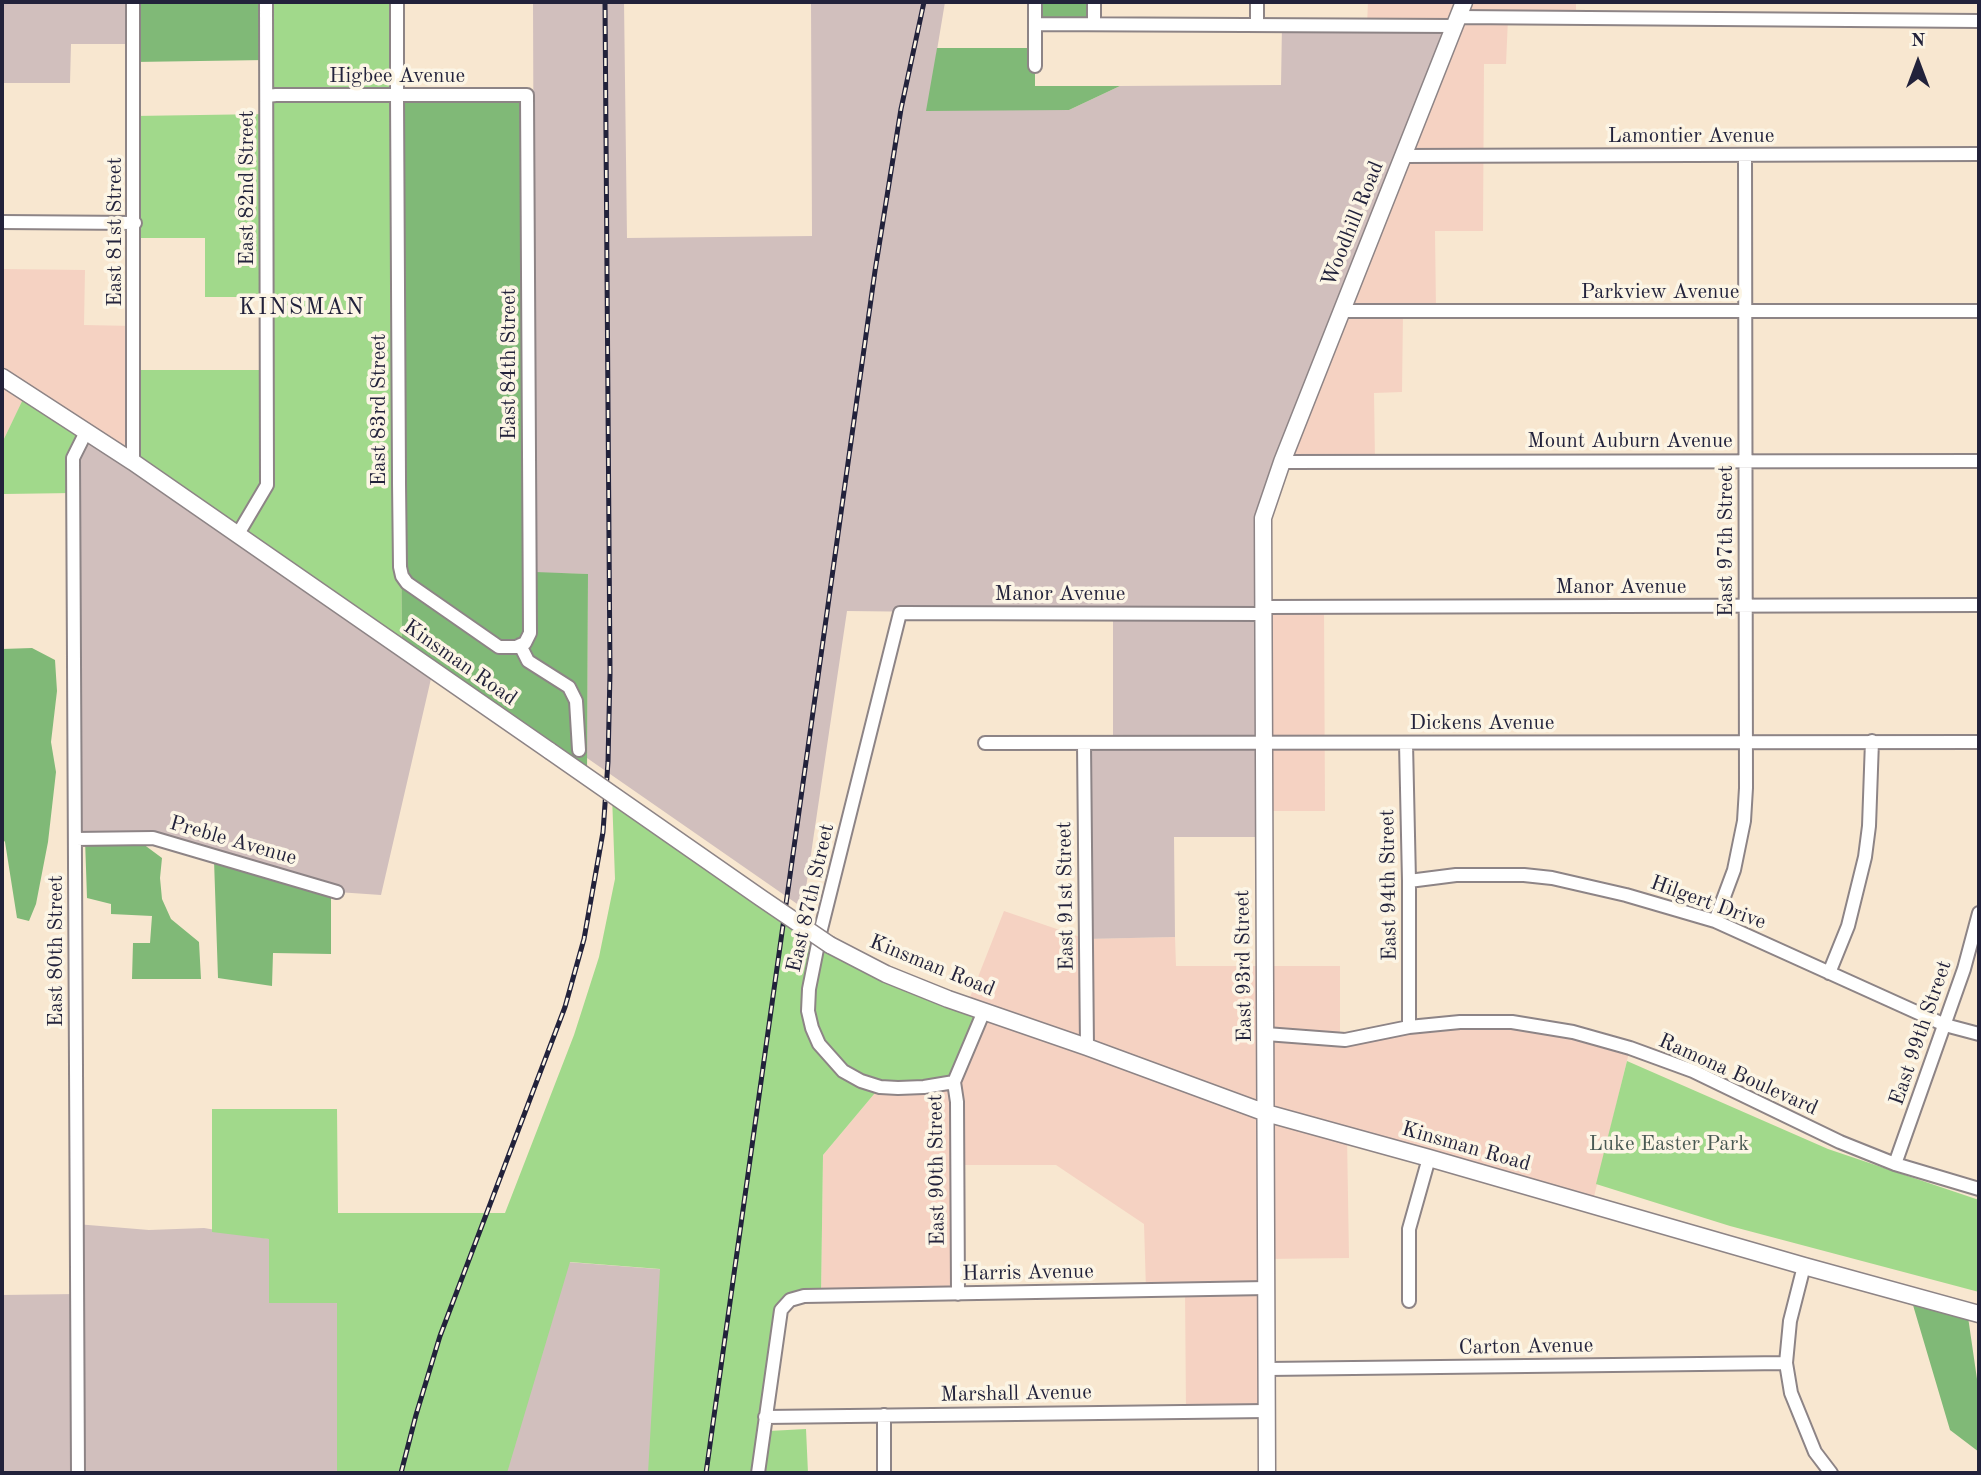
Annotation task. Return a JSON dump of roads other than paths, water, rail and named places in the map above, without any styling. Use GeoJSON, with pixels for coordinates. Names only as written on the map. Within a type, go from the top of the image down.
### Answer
{"type":"FeatureCollection","features":[{"type":"Feature","properties":{"kind":"main road","name":"Woodhill Road"},"geometry":{"type":"LineString","coordinates":[[1282,462],[1459,15]]}},
{"type":"Feature","properties":{"kind":"main road","name":"Kinsman Road"},"geometry":{"type":"LineString","coordinates":[[2,377],[134,462],[830,945],[886,974],[948,999],[1266,1113],[1979,1314]]}},
{"type":"Feature","properties":{"kind":"main road","name":"East 93rd Street"},"geometry":{"type":"LineString","coordinates":[[1268,1473],[1263,518],[1282,462]]}},
{"type":"Feature","properties":{"kind":"street","name":"East 81st Street"},"geometry":{"type":"LineString","coordinates":[[133,2],[134,462]]}},
{"type":"Feature","properties":{"kind":"street","name":"East 82nd Street"},"geometry":{"type":"LineString","coordinates":[[238,534],[267,485],[266,2]]}},
{"type":"Feature","properties":{"kind":"street","name":"East 83rd Street"},"geometry":{"type":"LineString","coordinates":[[397,2],[400,567],[407,583],[499,646],[520,645]]}},
{"type":"Feature","properties":{"kind":"street"},"geometry":{"type":"LineString","coordinates":[[1035,2],[1035,66]]}},
{"type":"Feature","properties":{"kind":"street"},"geometry":{"type":"LineString","coordinates":[[1094,2],[1094,24]]}},
{"type":"Feature","properties":{"kind":"street"},"geometry":{"type":"LineString","coordinates":[[1257,2],[1257,25]]}},
{"type":"Feature","properties":{"kind":"street"},"geometry":{"type":"LineString","coordinates":[[1035,24],[1257,25],[1459,15],[1979,21]]}},
{"type":"Feature","properties":{"kind":"street","name":"Higbee Avenue"},"geometry":{"type":"LineString","coordinates":[[267,96],[527,95]]}},
{"type":"Feature","properties":{"kind":"street","name":"East 84th Street"},"geometry":{"type":"LineString","coordinates":[[520,645],[525,643],[530,633],[527,95]]}},
{"type":"Feature","properties":{"kind":"street","name":"Lamontier Avenue"},"geometry":{"type":"LineString","coordinates":[[1403,156],[1979,154]]}},
{"type":"Feature","properties":{"kind":"street","name":"East 97th Street"},"geometry":{"type":"LineString","coordinates":[[1715,921],[1734,870],[1744,821],[1746,788],[1745,155]]}},
{"type":"Feature","properties":{"kind":"street"},"geometry":{"type":"LineString","coordinates":[[2,222],[135,223]]}},
{"type":"Feature","properties":{"kind":"street","name":"Parkview Avenue"},"geometry":{"type":"LineString","coordinates":[[1341,311],[1979,311]]}},
{"type":"Feature","properties":{"kind":"street","name":"East 80th Street"},"geometry":{"type":"LineString","coordinates":[[78,1473],[73,458],[86,432]]}},
{"type":"Feature","properties":{"kind":"street","name":"Mount Auburn Avenue"},"geometry":{"type":"LineString","coordinates":[[1282,462],[1979,461]]}},
{"type":"Feature","properties":{"kind":"street","name":"Manor Avenue"},"geometry":{"type":"LineString","coordinates":[[900,613],[1979,605]]}},
{"type":"Feature","properties":{"kind":"street","name":"East 87th Street"},"geometry":{"type":"LineString","coordinates":[[900,613],[821,929],[809,989],[808,1011],[819,1044],[843,1071],[861,1081],[880,1087],[898,1088],[954,1082]]}},
{"type":"Feature","properties":{"kind":"street"},"geometry":{"type":"LineString","coordinates":[[520,645],[528,661],[569,687],[576,701],[579,750]]}},
{"type":"Feature","properties":{"kind":"street"},"geometry":{"type":"LineString","coordinates":[[1829,973],[1848,926],[1865,857],[1870,826],[1872,741]]}},
{"type":"Feature","properties":{"kind":"street","name":"Dickens Avenue"},"geometry":{"type":"LineString","coordinates":[[985,743],[1979,742]]}},
{"type":"Feature","properties":{"kind":"street","name":"East 94th Street"},"geometry":{"type":"LineString","coordinates":[[1406,743],[1409,1027]]}},
{"type":"Feature","properties":{"kind":"street","name":"East 91st Street"},"geometry":{"type":"LineString","coordinates":[[1084,744],[1087,1047]]}},
{"type":"Feature","properties":{"kind":"street","name":"Preble Avenue"},"geometry":{"type":"LineString","coordinates":[[75,839],[153,838],[337,892]]}},
{"type":"Feature","properties":{"kind":"street","name":"Hilgert Drive"},"geometry":{"type":"LineString","coordinates":[[1409,881],[1456,874],[1493,873],[1552,878],[1626,895],[1715,921],[1945,1025],[1979,1034]]}},
{"type":"Feature","properties":{"kind":"street","name":"East 99th Street"},"geometry":{"type":"LineString","coordinates":[[1895,1164],[1964,969],[1979,913]]}},
{"type":"Feature","properties":{"kind":"street","name":"East 90th Street"},"geometry":{"type":"LineString","coordinates":[[958,1294],[957,1102],[954,1082],[984,1011]]}},
{"type":"Feature","properties":{"kind":"street","name":"Ramona Boulevard"},"geometry":{"type":"LineString","coordinates":[[1266,1034],[1345,1040],[1409,1027],[1460,1022],[1512,1022],[1585,1036],[1630,1048],[1693,1071],[1840,1142],[1895,1164],[1979,1189]]}},
{"type":"Feature","properties":{"kind":"street"},"geometry":{"type":"LineString","coordinates":[[1409,1301],[1409,1229],[1429,1157]]}},
{"type":"Feature","properties":{"kind":"street"},"geometry":{"type":"LineString","coordinates":[[1804,1266],[1790,1321],[1786,1363],[1791,1393],[1815,1452],[1831,1473]]}},
{"type":"Feature","properties":{"kind":"street","name":"Harris Avenue"},"geometry":{"type":"LineString","coordinates":[[765,1417],[781,1310],[790,1300],[804,1296],[1266,1288]]}},
{"type":"Feature","properties":{"kind":"street","name":"Carton Avenue"},"geometry":{"type":"LineString","coordinates":[[1267,1369],[1786,1363]]}},
{"type":"Feature","properties":{"kind":"street","name":"Marshall Avenue"},"geometry":{"type":"LineString","coordinates":[[765,1417],[1267,1411]]}},
{"type":"Feature","properties":{"kind":"street"},"geometry":{"type":"LineString","coordinates":[[884,1415],[884,1473]]}},
{"type":"Feature","properties":{"kind":"street"},"geometry":{"type":"LineString","coordinates":[[758,1473],[765,1417]]}},
{"type":"Feature","properties":{"kind":"railway"},"geometry":{"type":"LineString","coordinates":[[401,1473],[440,1336],[565,1007],[584,939],[603,832],[610,673],[605,2]]}},
{"type":"Feature","properties":{"kind":"railway"},"geometry":{"type":"LineString","coordinates":[[706,1473],[875,271],[901,109],[924,2]]}},
{"type":"Feature","properties":{"kind":"district","name":"KINSMAN"},"geometry":{"type":"Point","coordinates":[302,308]}},
{"type":"Feature","properties":{"kind":"park label","name":"Luke Easter Park"},"geometry":{"type":"Point","coordinates":[1669,1144]}}]}
